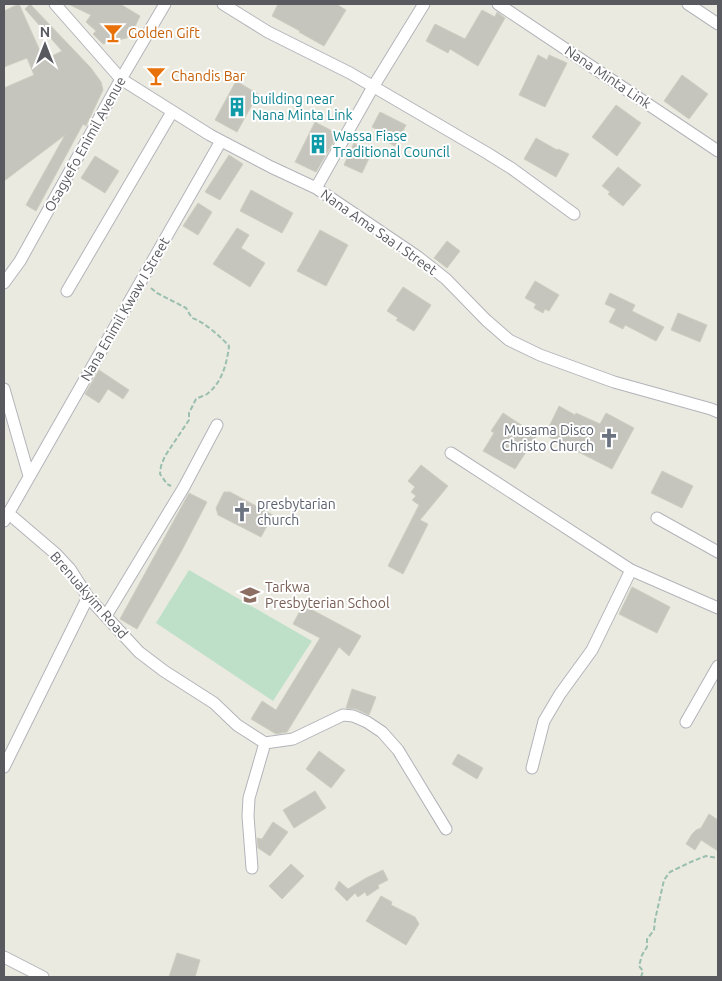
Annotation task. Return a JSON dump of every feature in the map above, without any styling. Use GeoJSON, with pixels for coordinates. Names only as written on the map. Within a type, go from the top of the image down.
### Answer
{"type":"FeatureCollection","features":[{"type":"Feature","properties":{"kind":"street","name":"Nana Ama Saa I Street"},"geometry":{"type":"LineString","coordinates":[[55,4],[121,79],[221,141],[316,188],[418,257],[446,279],[486,320],[509,340],[540,355],[614,382],[711,408],[718,412]]}},
{"type":"Feature","properties":{"kind":"street","name":"Osagyefo Enimil Avenue"},"geometry":{"type":"LineString","coordinates":[[4,283],[20,261],[165,4]]}},
{"type":"Feature","properties":{"kind":"street"},"geometry":{"type":"LineString","coordinates":[[316,188],[373,87],[424,4]]}},
{"type":"Feature","properties":{"kind":"street","name":"Nana Minta Link"},"geometry":{"type":"LineString","coordinates":[[498,4],[718,151]]}},
{"type":"Feature","properties":{"kind":"street"},"geometry":{"type":"LineString","coordinates":[[688,4],[718,24]]}},
{"type":"Feature","properties":{"kind":"street"},"geometry":{"type":"LineString","coordinates":[[229,5],[268,32],[350,73],[511,168],[574,214]]}},
{"type":"Feature","properties":{"kind":"street"},"geometry":{"type":"LineString","coordinates":[[68,291],[172,112]]}},
{"type":"Feature","properties":{"kind":"street","name":"Nana Enimil Kwaw I Street"},"geometry":{"type":"LineString","coordinates":[[6,517],[221,141]]}},
{"type":"Feature","properties":{"kind":"street"},"geometry":{"type":"LineString","coordinates":[[4,270],[20,261]]}},
{"type":"Feature","properties":{"kind":"street"},"geometry":{"type":"LineString","coordinates":[[4,389],[29,476]]}},
{"type":"Feature","properties":{"kind":"street"},"geometry":{"type":"LineString","coordinates":[[106,616],[176,501],[217,425]]}},
{"type":"Feature","properties":{"kind":"street"},"geometry":{"type":"LineString","coordinates":[[451,453],[631,570],[718,608]]}},
{"type":"Feature","properties":{"kind":"street","name":"Brenuakyim Road"},"geometry":{"type":"LineString","coordinates":[[6,517],[56,554],[70,569],[88,597],[139,652],[164,671],[214,703],[237,725],[265,743]]}},
{"type":"Feature","properties":{"kind":"street"},"geometry":{"type":"LineString","coordinates":[[657,518],[718,552]]}},
{"type":"Feature","properties":{"kind":"street"},"geometry":{"type":"LineString","coordinates":[[532,768],[544,721],[560,694],[592,650],[631,570]]}},
{"type":"Feature","properties":{"kind":"street"},"geometry":{"type":"LineString","coordinates":[[4,766],[88,597]]}},
{"type":"Feature","properties":{"kind":"street"},"geometry":{"type":"LineString","coordinates":[[686,722],[718,666]]}},
{"type":"Feature","properties":{"kind":"street"},"geometry":{"type":"LineString","coordinates":[[252,868],[248,816],[249,798],[265,743],[293,739],[343,715],[353,716],[367,722],[382,732],[398,750],[446,829]]}},
{"type":"Feature","properties":{"kind":"street"},"geometry":{"type":"LineString","coordinates":[[5,961],[43,977]]}},
{"type":"Feature","properties":{"kind":"path"},"geometry":{"type":"LineString","coordinates":[[141,280],[157,293],[186,308],[192,318],[197,319],[229,346],[223,374],[207,394],[196,399],[189,413],[188,420],[165,456],[161,466],[160,474],[167,484],[174,488],[176,501]]}},
{"type":"Feature","properties":{"kind":"path"},"geometry":{"type":"LineString","coordinates":[[641,977],[643,971],[639,966],[642,955],[647,947],[647,940],[654,930],[654,920],[664,880],[670,872],[688,863],[706,856],[718,858]]}},
{"type":"Feature","properties":{"kind":"green space"},"geometry":{"type":"Polygon","coordinates":[[[189,570],[312,641],[273,701],[156,623],[189,570]]]}},
{"type":"Feature","properties":{"kind":"building"},"geometry":{"type":"Polygon","coordinates":[[[19,4],[44,60],[62,51],[25,9],[30,4],[91,68],[101,82],[103,90],[86,126],[83,124],[36,211],[26,205],[65,135],[4,181],[4,88],[34,75],[27,58],[4,67],[4,11],[19,4]]]}},
{"type":"Feature","properties":{"kind":"building"},"geometry":{"type":"Polygon","coordinates":[[[68,4],[120,4],[140,16],[130,37],[103,44],[93,34],[96,31],[86,22],[91,15],[68,4]]]}},
{"type":"Feature","properties":{"kind":"building"},"geometry":{"type":"Polygon","coordinates":[[[278,4],[336,4],[346,10],[324,46],[272,16],[278,4]]]}},
{"type":"Feature","properties":{"kind":"building"},"geometry":{"type":"Polygon","coordinates":[[[482,10],[495,17],[497,12],[505,18],[478,66],[450,49],[448,53],[426,41],[435,24],[465,39],[482,10]]]}},
{"type":"Feature","properties":{"kind":"building"},"geometry":{"type":"Polygon","coordinates":[[[538,55],[547,60],[549,55],[567,63],[545,107],[519,95],[538,55]]]}},
{"type":"Feature","properties":{"kind":"building"},"geometry":{"type":"Polygon","coordinates":[[[682,75],[708,94],[689,119],[664,101],[682,75]]]}},
{"type":"Feature","properties":{"kind":"building","name":"building near Nana Minta Link"},"geometry":{"type":"Polygon","coordinates":[[[236,81],[258,94],[237,132],[215,120],[236,81]]]}},
{"type":"Feature","properties":{"kind":"building"},"geometry":{"type":"Polygon","coordinates":[[[616,105],[641,123],[617,156],[592,137],[616,105]]]}},
{"type":"Feature","properties":{"kind":"building"},"geometry":{"type":"Polygon","coordinates":[[[380,112],[406,125],[395,146],[382,139],[385,134],[372,127],[380,112]]]}},
{"type":"Feature","properties":{"kind":"building","name":"Wassa Fiase Traditional Council"},"geometry":{"type":"Polygon","coordinates":[[[315,122],[338,134],[316,172],[295,162],[315,122]]]}},
{"type":"Feature","properties":{"kind":"building"},"geometry":{"type":"Polygon","coordinates":[[[536,138],[557,150],[569,154],[556,177],[524,159],[536,138]]]}},
{"type":"Feature","properties":{"kind":"building"},"geometry":{"type":"Polygon","coordinates":[[[354,143],[372,152],[362,173],[344,165],[354,143]]]}},
{"type":"Feature","properties":{"kind":"building"},"geometry":{"type":"Polygon","coordinates":[[[229,155],[243,164],[220,200],[205,192],[229,155]]]}},
{"type":"Feature","properties":{"kind":"building"},"geometry":{"type":"Polygon","coordinates":[[[95,156],[119,171],[105,193],[81,178],[95,156]]]}},
{"type":"Feature","properties":{"kind":"building"},"geometry":{"type":"Polygon","coordinates":[[[618,167],[641,185],[623,206],[608,194],[610,192],[602,186],[618,167]]]}},
{"type":"Feature","properties":{"kind":"building"},"geometry":{"type":"Polygon","coordinates":[[[251,190],[293,213],[282,233],[240,211],[251,190]]]}},
{"type":"Feature","properties":{"kind":"building"},"geometry":{"type":"Polygon","coordinates":[[[198,203],[212,212],[198,235],[183,226],[198,203]]]}},
{"type":"Feature","properties":{"kind":"building"},"geometry":{"type":"Polygon","coordinates":[[[237,228],[249,235],[241,248],[265,263],[250,287],[213,264],[237,228]]]}},
{"type":"Feature","properties":{"kind":"building"},"geometry":{"type":"Polygon","coordinates":[[[320,230],[348,245],[326,286],[297,271],[320,230]]]}},
{"type":"Feature","properties":{"kind":"building"},"geometry":{"type":"Polygon","coordinates":[[[447,241],[460,251],[447,268],[434,258],[447,241]]]}},
{"type":"Feature","properties":{"kind":"building"},"geometry":{"type":"Polygon","coordinates":[[[535,281],[559,295],[549,311],[545,309],[543,313],[534,308],[536,304],[525,298],[535,281]]]}},
{"type":"Feature","properties":{"kind":"building"},"geometry":{"type":"Polygon","coordinates":[[[403,287],[431,305],[414,331],[396,320],[398,318],[387,311],[403,287]]]}},
{"type":"Feature","properties":{"kind":"building"},"geometry":{"type":"Polygon","coordinates":[[[610,293],[635,305],[632,311],[664,327],[656,341],[625,325],[623,329],[609,322],[616,309],[605,304],[610,293]]]}},
{"type":"Feature","properties":{"kind":"building"},"geometry":{"type":"Polygon","coordinates":[[[678,313],[707,325],[700,342],[671,330],[678,313]]]}},
{"type":"Feature","properties":{"kind":"building"},"geometry":{"type":"Polygon","coordinates":[[[99,370],[129,390],[123,399],[108,389],[99,403],[85,394],[99,370]]]}},
{"type":"Feature","properties":{"kind":"building"},"geometry":{"type":"Polygon","coordinates":[[[559,406],[575,415],[576,413],[600,424],[606,413],[634,428],[612,469],[545,435],[559,406]]]}},
{"type":"Feature","properties":{"kind":"building"},"geometry":{"type":"Polygon","coordinates":[[[503,413],[537,435],[515,469],[483,451],[494,433],[491,431],[503,413]]]}},
{"type":"Feature","properties":{"kind":"building"},"geometry":{"type":"Polygon","coordinates":[[[421,465],[448,486],[420,520],[428,524],[403,574],[388,566],[419,505],[412,500],[416,496],[411,492],[415,487],[408,481],[421,465]]]}},
{"type":"Feature","properties":{"kind":"building"},"geometry":{"type":"Polygon","coordinates":[[[662,471],[693,486],[682,508],[651,493],[662,471]]]}},
{"type":"Feature","properties":{"kind":"building","name":"presbytarian church"},"geometry":{"type":"Polygon","coordinates":[[[224,492],[230,492],[273,515],[261,537],[218,515],[216,508],[224,492]]]}},
{"type":"Feature","properties":{"kind":"building"},"geometry":{"type":"Polygon","coordinates":[[[189,493],[207,502],[137,629],[120,619],[189,493]]]}},
{"type":"Feature","properties":{"kind":"building"},"geometry":{"type":"Polygon","coordinates":[[[632,587],[670,607],[657,633],[619,614],[632,587]]]}},
{"type":"Feature","properties":{"kind":"building"},"geometry":{"type":"Polygon","coordinates":[[[303,605],[361,636],[349,656],[339,647],[287,732],[276,734],[251,719],[262,701],[276,710],[320,638],[293,624],[303,605]]]}},
{"type":"Feature","properties":{"kind":"building"},"geometry":{"type":"Polygon","coordinates":[[[352,689],[376,697],[369,715],[356,709],[346,708],[352,689]]]}},
{"type":"Feature","properties":{"kind":"building"},"geometry":{"type":"Polygon","coordinates":[[[319,751],[345,770],[331,788],[306,769],[319,751]]]}},
{"type":"Feature","properties":{"kind":"building"},"geometry":{"type":"Polygon","coordinates":[[[458,754],[483,768],[477,779],[452,764],[458,754]]]}},
{"type":"Feature","properties":{"kind":"building"},"geometry":{"type":"Polygon","coordinates":[[[315,791],[326,808],[294,828],[283,810],[315,791]]]}},
{"type":"Feature","properties":{"kind":"building"},"geometry":{"type":"Polygon","coordinates":[[[709,814],[718,820],[718,851],[701,840],[695,850],[686,844],[692,834],[701,828],[709,814]]]}},
{"type":"Feature","properties":{"kind":"building"},"geometry":{"type":"Polygon","coordinates":[[[273,822],[288,832],[270,856],[258,848],[257,838],[262,839],[273,822]]]}},
{"type":"Feature","properties":{"kind":"building"},"geometry":{"type":"Polygon","coordinates":[[[291,864],[304,876],[282,899],[269,886],[291,864]]]}},
{"type":"Feature","properties":{"kind":"building"},"geometry":{"type":"Polygon","coordinates":[[[383,870],[388,880],[378,885],[379,888],[367,896],[365,892],[358,897],[355,893],[347,901],[335,889],[339,881],[348,889],[383,870]]]}},
{"type":"Feature","properties":{"kind":"building"},"geometry":{"type":"Polygon","coordinates":[[[381,896],[392,902],[391,905],[415,917],[419,924],[406,945],[366,921],[381,896]]]}},
{"type":"Feature","properties":{"kind":"building"},"geometry":{"type":"Polygon","coordinates":[[[177,953],[200,960],[195,977],[169,977],[177,953]]]}},
{"type":"Feature","properties":{"kind":"place","name":"Golden Gift"},"geometry":{"type":"Point","coordinates":[113,33]}},
{"type":"Feature","properties":{"kind":"place","name":"Chandis Bar"},"geometry":{"type":"Point","coordinates":[156,76]}},
{"type":"Feature","properties":{"kind":"place","name":"building near Nana Minta Link"},"geometry":{"type":"Point","coordinates":[237,107]}},
{"type":"Feature","properties":{"kind":"place","name":"Wassa Fiase Traditional Council"},"geometry":{"type":"Point","coordinates":[318,144]}},
{"type":"Feature","properties":{"kind":"place","name":"Musama Disco Christo Church"},"geometry":{"type":"Point","coordinates":[609,438]}},
{"type":"Feature","properties":{"kind":"place","name":"presbytarian church"},"geometry":{"type":"Point","coordinates":[242,512]}},
{"type":"Feature","properties":{"kind":"place","name":"Tarkwa Presbyterian School"},"geometry":{"type":"Point","coordinates":[250,595]}}]}
